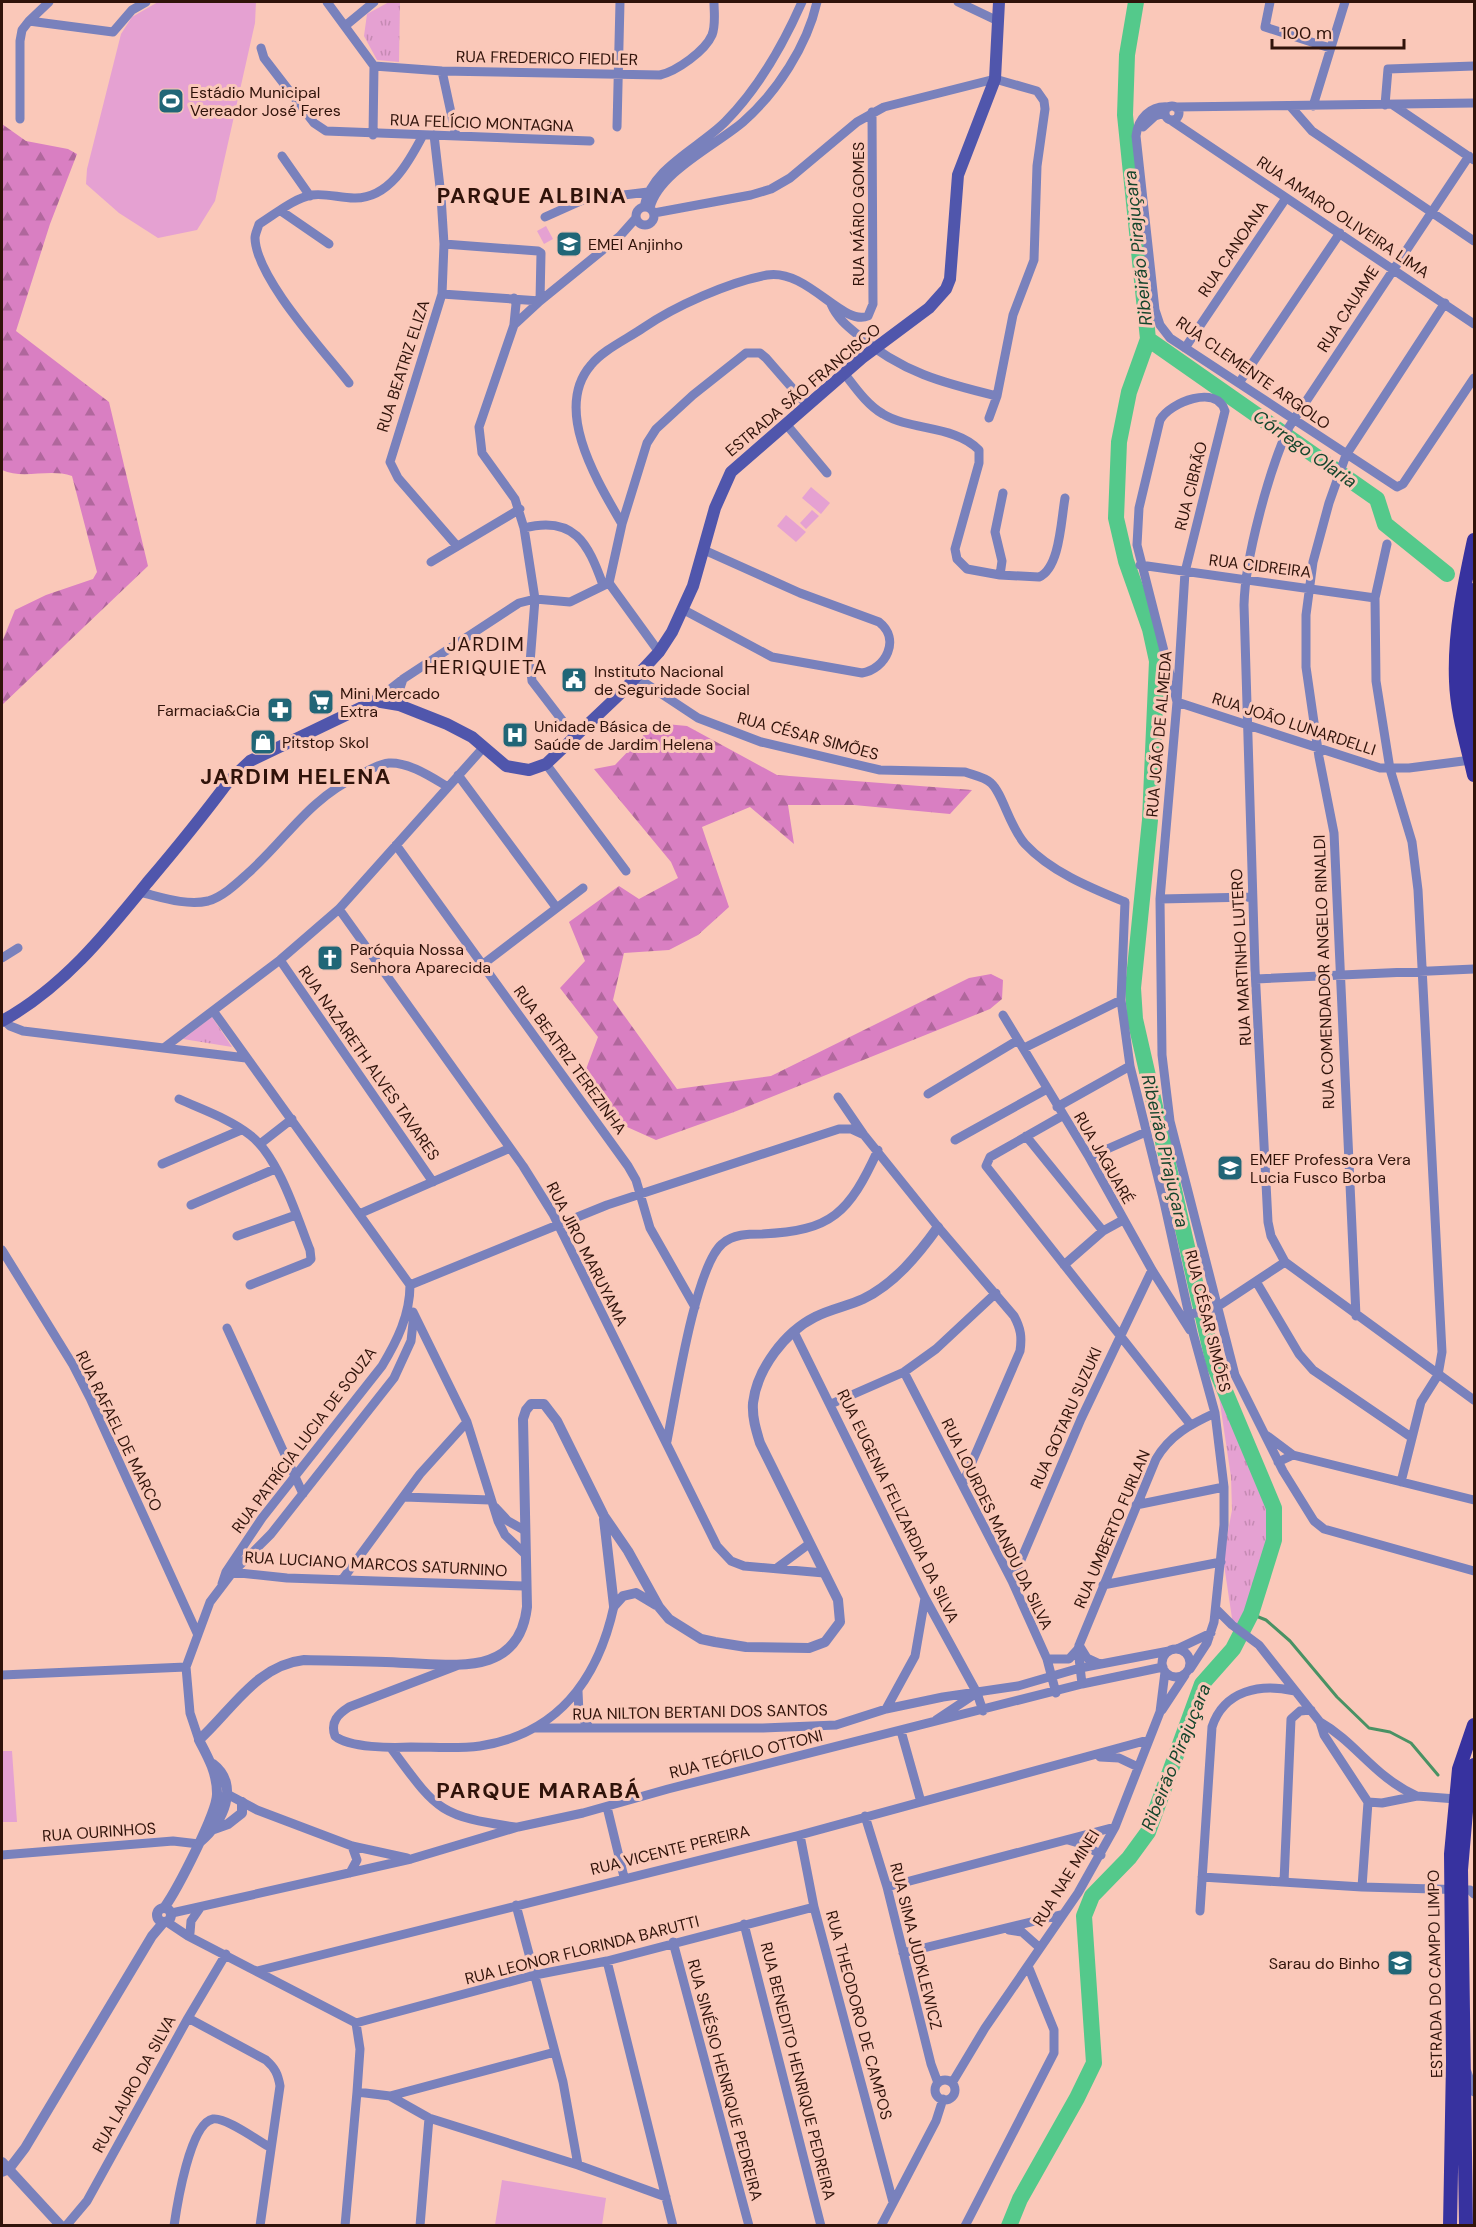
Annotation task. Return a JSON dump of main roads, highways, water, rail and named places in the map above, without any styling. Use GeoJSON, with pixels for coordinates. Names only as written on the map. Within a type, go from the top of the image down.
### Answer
{"type":"FeatureCollection","features":[{"type":"Feature","properties":{"kind":"main road","name":"ESTRADA SÃO FRANCISCO"},"geometry":{"type":"LineString","coordinates":[[2,1024],[76,965],[140,892],[228,782],[250,761],[375,701],[399,705],[447,724],[472,737],[506,766],[529,770],[546,764],[636,677],[659,652],[684,610],[727,478],[844,373],[929,308],[946,289],[950,279],[958,175],[995,79],[999,2]]}},
{"type":"Feature","properties":{"kind":"main road"},"geometry":{"type":"LineString","coordinates":[[1474,540],[1460,614],[1456,681],[1464,736],[1473,760],[1474,775]]}},
{"type":"Feature","properties":{"kind":"main road"},"geometry":{"type":"LineString","coordinates":[[1474,590],[1467,690],[1474,734]]}},
{"type":"Feature","properties":{"kind":"main road","name":"ESTRADA DO CAMPO LIMPO"},"geometry":{"type":"LineString","coordinates":[[1466,1801],[1459,1769],[1474,1725]]}},
{"type":"Feature","properties":{"kind":"main road","name":"ESTRADA DO CAMPO LIMPO"},"geometry":{"type":"LineString","coordinates":[[1450,2226],[1455,1889],[1466,1801],[1474,1764]]}},
{"type":"Feature","properties":{"kind":"main road","name":"ESTRADA DO CAMPO LIMPO"},"geometry":{"type":"LineString","coordinates":[[1455,1889],[1462,2060],[1469,2105],[1466,2226]]}},
{"type":"Feature","properties":{"kind":"waterway","name":"Ribeirão Pirajuçara"},"geometry":{"type":"LineString","coordinates":[[1009,2226],[1020,2199],[1094,2063],[1084,1916],[1092,1896],[1129,1858],[1148,1832],[1202,1684],[1233,1649],[1251,1614],[1274,1540],[1274,1508],[1214,1365],[1135,1019],[1133,988],[1150,820],[1157,661],[1150,629],[1126,561],[1116,518],[1119,442],[1129,392],[1148,339],[1125,115],[1127,55],[1136,2]]}},
{"type":"Feature","properties":{"kind":"waterway","name":"Córrego Olaria"},"geometry":{"type":"LineString","coordinates":[[1148,339],[1377,499],[1385,524],[1447,574]]}},
{"type":"Feature","properties":{"kind":"waterway"},"geometry":{"type":"LineString","coordinates":[[1251,1614],[1266,1620],[1290,1641],[1337,1697],[1369,1728],[1390,1732],[1411,1743],[1438,1775]]}},
{"type":"Feature","properties":{"kind":"place","name":"Estádio Municipal Vereador José Feres"},"geometry":{"type":"Point","coordinates":[171,101]}},
{"type":"Feature","properties":{"kind":"place","name":"EMEI Anjinho"},"geometry":{"type":"Point","coordinates":[569,244]}},
{"type":"Feature","properties":{"kind":"place","name":"Instituto Nacional de Seguridade Social"},"geometry":{"type":"Point","coordinates":[574,680]}},
{"type":"Feature","properties":{"kind":"place","name":"Mini Mercado Extra"},"geometry":{"type":"Point","coordinates":[321,702]}},
{"type":"Feature","properties":{"kind":"place","name":"Farmacia&Cia"},"geometry":{"type":"Point","coordinates":[280,710]}},
{"type":"Feature","properties":{"kind":"place","name":"Unidade Básica de Saúde de Jardim Helena"},"geometry":{"type":"Point","coordinates":[515,735]}},
{"type":"Feature","properties":{"kind":"place","name":"Pitstop Skol"},"geometry":{"type":"Point","coordinates":[263,742]}},
{"type":"Feature","properties":{"kind":"place","name":"Paróquia Nossa Senhora Aparecida"},"geometry":{"type":"Point","coordinates":[330,958]}},
{"type":"Feature","properties":{"kind":"place","name":"EMEF Professora Vera Lucia Fusco Borba"},"geometry":{"type":"Point","coordinates":[1230,1168]}},
{"type":"Feature","properties":{"kind":"place","name":"Sarau do Binho"},"geometry":{"type":"Point","coordinates":[1400,1963]}},
{"type":"Feature","properties":{"kind":"district","name":"PARQUE ALBINA"},"geometry":{"type":"Point","coordinates":[532,195]}},
{"type":"Feature","properties":{"kind":"district","name":"JARDIM HERIQUIETA"},"geometry":{"type":"Point","coordinates":[486,656]}},
{"type":"Feature","properties":{"kind":"district","name":"JARDIM HELENA"},"geometry":{"type":"Point","coordinates":[296,776]}},
{"type":"Feature","properties":{"kind":"district","name":"PARQUE MARABÁ"},"geometry":{"type":"Point","coordinates":[539,1790]}}]}
